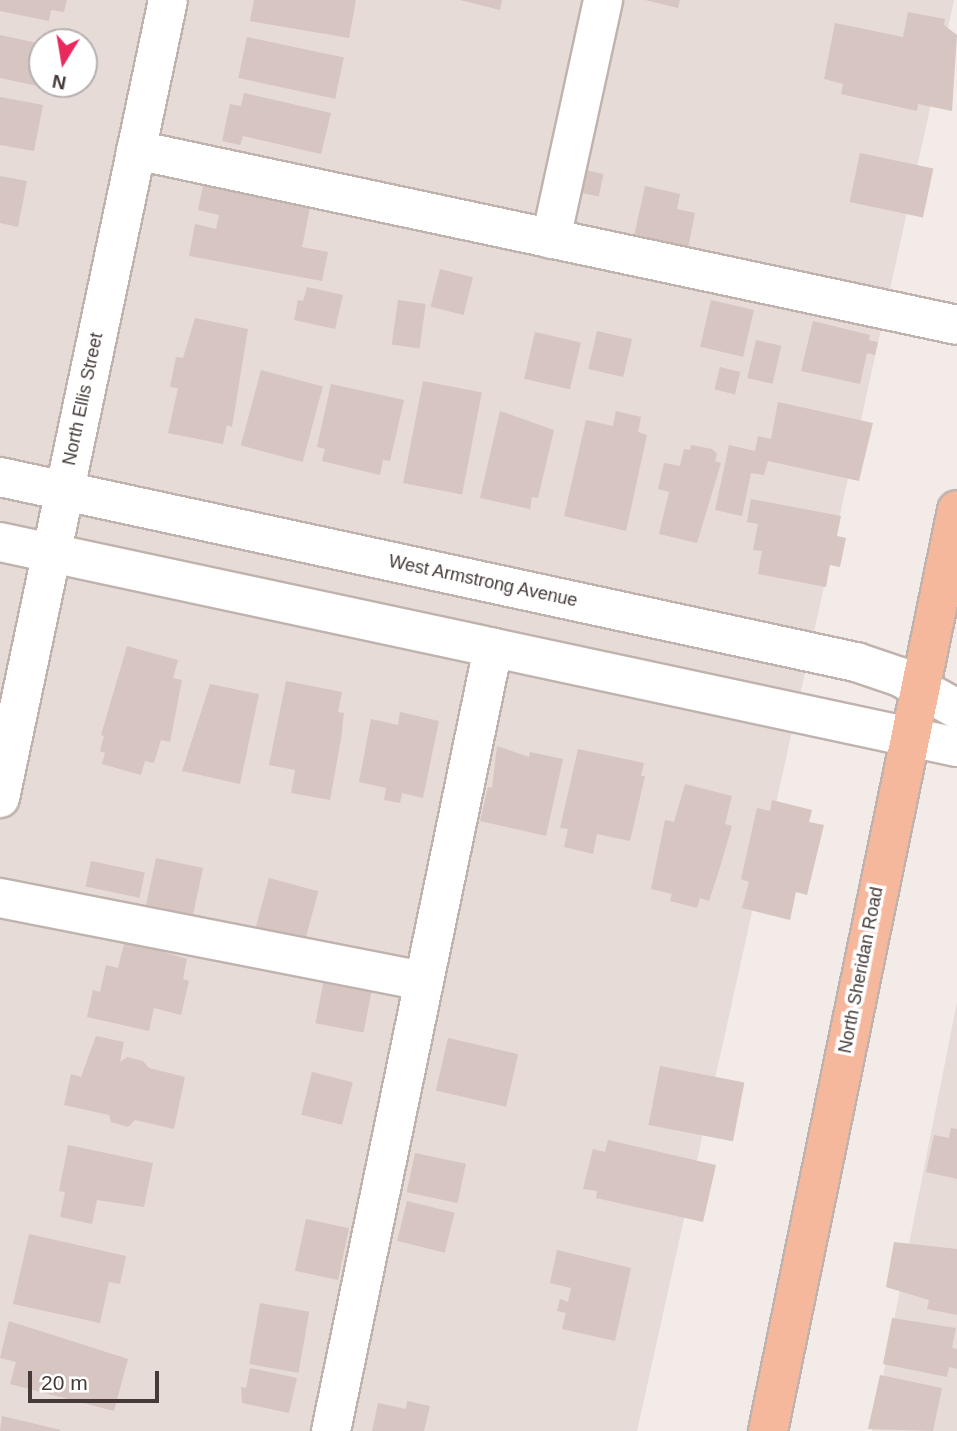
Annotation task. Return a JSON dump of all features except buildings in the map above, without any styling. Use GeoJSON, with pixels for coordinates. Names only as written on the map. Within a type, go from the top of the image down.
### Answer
{"type":"FeatureCollection","features":[{"type":"Feature","properties":{"kind":"main road","name":"North Sheridan Road"},"geometry":{"type":"LineString","coordinates":[[768,1431],[957,510]]}},
{"type":"Feature","properties":{"kind":"street","name":"North Ellis Street"},"geometry":{"type":"LineString","coordinates":[[0,799],[168,0]]}},
{"type":"Feature","properties":{"kind":"street"},"geometry":{"type":"LineString","coordinates":[[551,239],[603,0]]}},
{"type":"Feature","properties":{"kind":"street"},"geometry":{"type":"LineString","coordinates":[[136,150],[957,326]]}},
{"type":"Feature","properties":{"kind":"street","name":"West Armstrong Avenue"},"geometry":{"type":"LineString","coordinates":[[0,477],[856,662],[919,688],[957,709]]}},
{"type":"Feature","properties":{"kind":"street"},"geometry":{"type":"LineString","coordinates":[[0,542],[908,739],[957,747]]}},
{"type":"Feature","properties":{"kind":"street"},"geometry":{"type":"LineString","coordinates":[[331,1431],[493,648]]}},
{"type":"Feature","properties":{"kind":"street"},"geometry":{"type":"LineString","coordinates":[[0,898],[423,981]]}},
{"type":"Feature","properties":{"kind":"shaded area"},"geometry":{"type":"Polygon","coordinates":[[[0,0],[954,0],[637,1431],[0,1431],[0,0]]]}},
{"type":"Feature","properties":{"kind":"shaded area"},"geometry":{"type":"Polygon","coordinates":[[[957,1002],[957,1431],[872,1431],[957,1002]]]}}]}
